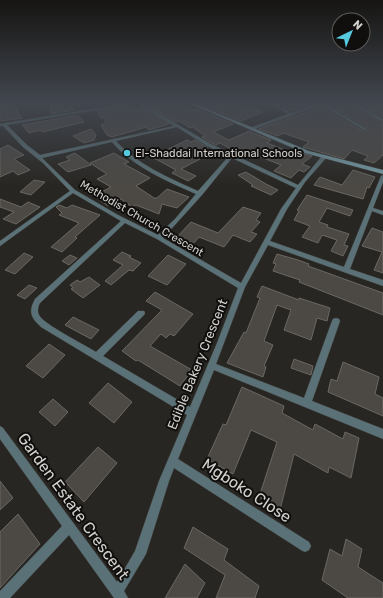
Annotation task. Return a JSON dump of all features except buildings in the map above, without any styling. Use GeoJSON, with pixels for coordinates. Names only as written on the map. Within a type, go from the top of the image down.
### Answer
{"type":"FeatureCollection","features":[{"type":"Feature","properties":{"kind":"main road"},"geometry":{"type":"LineString","coordinates":[[254,131],[287,145],[324,157],[383,172]]}},
{"type":"Feature","properties":{"kind":"street","name":"Methodist Church Crescent"},"geometry":{"type":"LineString","coordinates":[[8,131],[24,146],[39,157],[73,191],[124,221],[159,238],[242,287]]}},
{"type":"Feature","properties":{"kind":"street"},"geometry":{"type":"LineString","coordinates":[[39,157],[155,131]]}},
{"type":"Feature","properties":{"kind":"street"},"geometry":{"type":"LineString","coordinates":[[186,131],[209,145],[298,187]]}},
{"type":"Feature","properties":{"kind":"street"},"geometry":{"type":"LineString","coordinates":[[113,140],[131,156],[167,179],[200,194]]}},
{"type":"Feature","properties":{"kind":"street"},"geometry":{"type":"LineString","coordinates":[[159,238],[200,194],[231,156]]}},
{"type":"Feature","properties":{"kind":"street","name":"Edible Bakery Crescent"},"geometry":{"type":"LineString","coordinates":[[120,595],[140,554],[164,480],[212,366],[242,287],[298,187],[324,157]]}},
{"type":"Feature","properties":{"kind":"street"},"geometry":{"type":"LineString","coordinates":[[346,270],[383,176]]}},
{"type":"Feature","properties":{"kind":"street"},"geometry":{"type":"LineString","coordinates":[[0,244],[73,191]]}},
{"type":"Feature","properties":{"kind":"street"},"geometry":{"type":"LineString","coordinates":[[370,209],[383,214]]}},
{"type":"Feature","properties":{"kind":"street"},"geometry":{"type":"LineString","coordinates":[[124,221],[37,301],[33,308],[35,317],[44,325],[97,356],[115,369],[191,413]]}},
{"type":"Feature","properties":{"kind":"street"},"geometry":{"type":"LineString","coordinates":[[266,242],[383,283]]}},
{"type":"Feature","properties":{"kind":"street"},"geometry":{"type":"LineString","coordinates":[[97,356],[142,314]]}},
{"type":"Feature","properties":{"kind":"street"},"geometry":{"type":"LineString","coordinates":[[307,403],[336,321]]}},
{"type":"Feature","properties":{"kind":"street"},"geometry":{"type":"LineString","coordinates":[[212,366],[383,434]]}},
{"type":"Feature","properties":{"kind":"street","name":"Garden Estate Crescent"},"geometry":{"type":"LineString","coordinates":[[0,431],[120,595]]}},
{"type":"Feature","properties":{"kind":"street","name":"Mgboko Close"},"geometry":{"type":"LineString","coordinates":[[173,461],[305,546]]}},
{"type":"Feature","properties":{"kind":"street"},"geometry":{"type":"LineString","coordinates":[[2,598],[70,527]]}},
{"type":"Feature","properties":{"kind":"place","name":"El-Shaddai International Schools"},"geometry":{"type":"Point","coordinates":[127,153]}}]}
